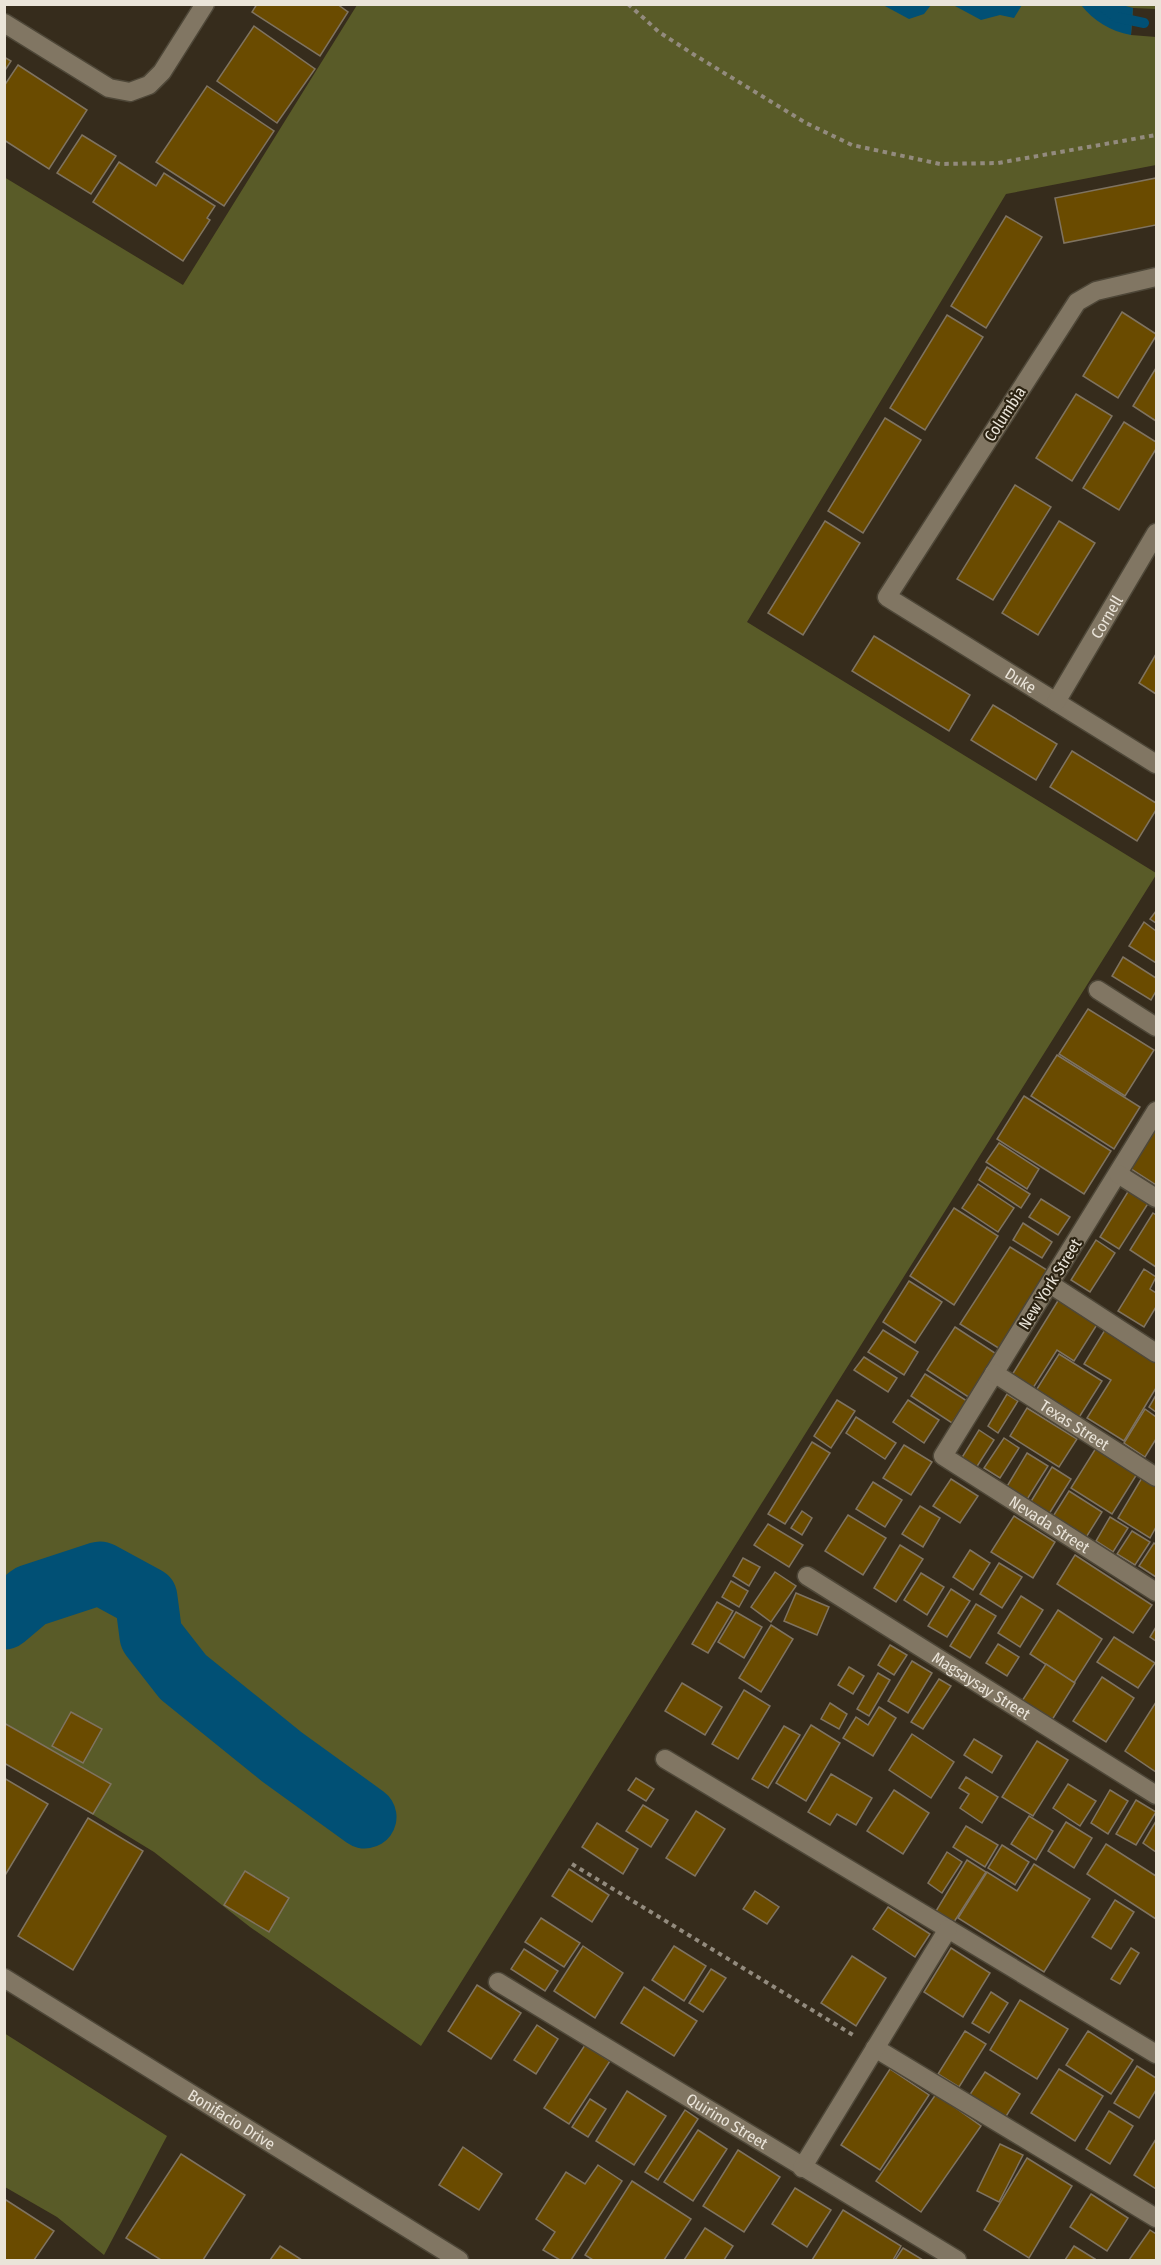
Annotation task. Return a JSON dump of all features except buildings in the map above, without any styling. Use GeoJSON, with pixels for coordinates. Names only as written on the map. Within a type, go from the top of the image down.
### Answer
{"type":"FeatureCollection","features":[{"type":"Feature","properties":{"kind":"street"},"geometry":{"type":"LineString","coordinates":[[4,23],[109,88],[130,92],[149,85],[162,72],[205,4]]}},
{"type":"Feature","properties":{"kind":"street","name":"Columbia"},"geometry":{"type":"LineString","coordinates":[[887,597],[1077,302],[1096,291],[1156,277]]}},
{"type":"Feature","properties":{"kind":"street","name":"Cornell"},"geometry":{"type":"LineString","coordinates":[[1056,702],[1156,532]]}},
{"type":"Feature","properties":{"kind":"street","name":"Duke"},"geometry":{"type":"LineString","coordinates":[[887,597],[1156,765]]}},
{"type":"Feature","properties":{"kind":"street"},"geometry":{"type":"LineString","coordinates":[[1098,990],[1156,1027]]}},
{"type":"Feature","properties":{"kind":"street","name":"New York Street"},"geometry":{"type":"LineString","coordinates":[[943,1456],[1156,1111]]}},
{"type":"Feature","properties":{"kind":"street"},"geometry":{"type":"LineString","coordinates":[[1118,1174],[1156,1198]]}},
{"type":"Feature","properties":{"kind":"street"},"geometry":{"type":"LineString","coordinates":[[1050,1284],[1156,1353]]}},
{"type":"Feature","properties":{"kind":"street","name":"Texas Street"},"geometry":{"type":"LineString","coordinates":[[994,1373],[1156,1477]]}},
{"type":"Feature","properties":{"kind":"street","name":"Nevada Street"},"geometry":{"type":"LineString","coordinates":[[943,1456],[1156,1592]]}},
{"type":"Feature","properties":{"kind":"street","name":"Magsaysay Street"},"geometry":{"type":"LineString","coordinates":[[807,1576],[1156,1795]]}},
{"type":"Feature","properties":{"kind":"street"},"geometry":{"type":"LineString","coordinates":[[665,1759],[1156,2054]]}},
{"type":"Feature","properties":{"kind":"street"},"geometry":{"type":"LineString","coordinates":[[802,2168],[948,1929]]}},
{"type":"Feature","properties":{"kind":"street","name":"Bonifacio Drive"},"geometry":{"type":"LineString","coordinates":[[4,1978],[459,2260]]}},
{"type":"Feature","properties":{"kind":"street","name":"Quirino Street"},"geometry":{"type":"LineString","coordinates":[[498,1982],[957,2260]]}},
{"type":"Feature","properties":{"kind":"street"},"geometry":{"type":"LineString","coordinates":[[875,2048],[1156,2218]]}},
{"type":"Feature","properties":{"kind":"path"},"geometry":{"type":"LineString","coordinates":[[627,4],[659,32],[693,54],[806,123],[852,145],[940,164],[998,163],[1156,135]]}},
{"type":"Feature","properties":{"kind":"path"},"geometry":{"type":"LineString","coordinates":[[572,1864],[875,2048]]}},
{"type":"Feature","properties":{"kind":"green space"},"geometry":{"type":"Polygon","coordinates":[[[357,5],[1156,5],[1156,9],[1133,8],[1131,35],[1156,37],[1156,165],[1006,194],[747,622],[1156,875],[421,2046],[250,1927],[154,1852],[5,1761],[4,177],[183,285],[357,5]]]}},
{"type":"Feature","properties":{"kind":"green space"},"geometry":{"type":"Polygon","coordinates":[[[4,2033],[167,2136],[104,2255],[57,2217],[5,2187],[4,2033]]]}},
{"type":"Feature","properties":{"kind":"water"},"geometry":{"type":"Polygon","coordinates":[[[883,5],[931,5],[924,14],[909,19],[883,5]]]}},
{"type":"Feature","properties":{"kind":"water"},"geometry":{"type":"Polygon","coordinates":[[[945,5],[1022,5],[1014,18],[1000,15],[981,20],[955,6],[945,5]]]}},
{"type":"Feature","properties":{"kind":"water"},"geometry":{"type":"Polygon","coordinates":[[[1081,5],[1122,5],[1133,8],[1131,35],[1103,24],[1081,5]]]}},
{"type":"Feature","properties":{"kind":"waterway"},"geometry":{"type":"LineString","coordinates":[[1099,4],[1116,17],[1144,23]]}},
{"type":"Feature","properties":{"kind":"waterway"},"geometry":{"type":"LineString","coordinates":[[4,1618],[30,1596],[100,1573],[146,1598],[151,1636],[183,1677],[282,1757],[365,1817]]}}]}
